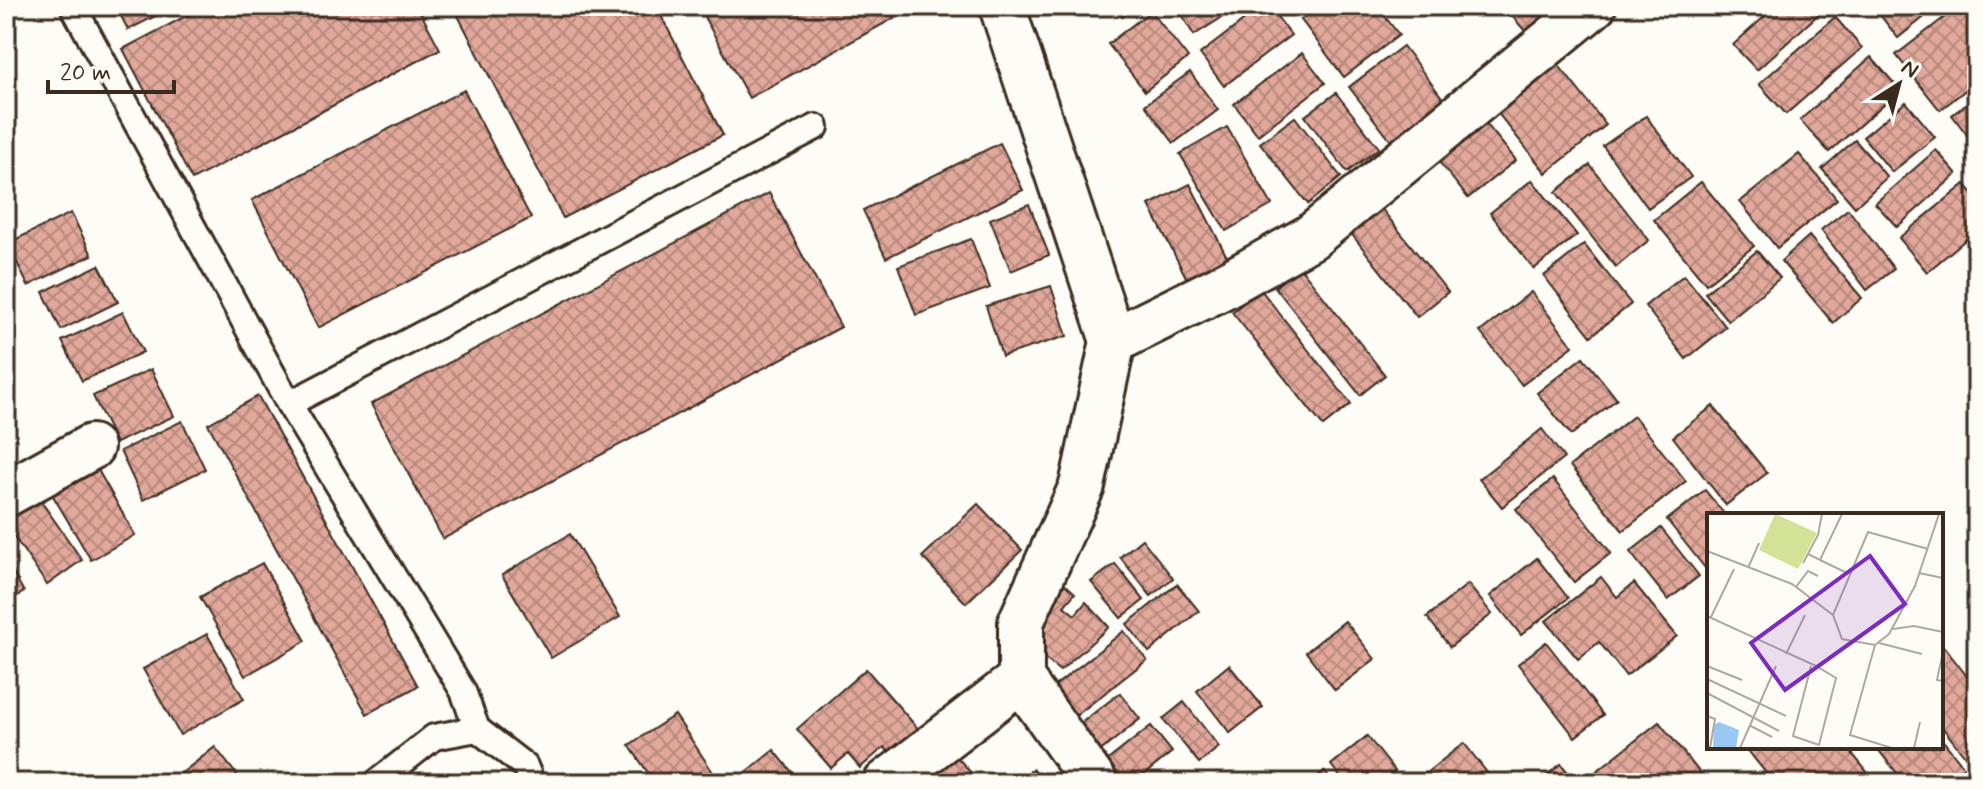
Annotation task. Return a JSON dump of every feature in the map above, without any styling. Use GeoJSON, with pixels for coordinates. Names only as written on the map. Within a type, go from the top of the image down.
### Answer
{"type":"FeatureCollection","features":[{"type":"Feature","properties":{"kind":"street"},"geometry":{"type":"LineString","coordinates":[[1002,6],[1113,341],[1082,486],[1021,622],[1021,679],[1095,783]]}},
{"type":"Feature","properties":{"kind":"street"},"geometry":{"type":"LineString","coordinates":[[1113,341],[1220,288],[1311,237],[1593,6]]}},
{"type":"Feature","properties":{"kind":"street"},"geometry":{"type":"LineString","coordinates":[[6,494],[91,447]]}},
{"type":"Feature","properties":{"kind":"street"},"geometry":{"type":"LineString","coordinates":[[886,783],[1021,679]]}},
{"type":"Feature","properties":{"kind":"lane"},"geometry":{"type":"LineString","coordinates":[[73,6],[289,404],[463,691],[477,729],[525,766],[532,783]]}},
{"type":"Feature","properties":{"kind":"lane"},"geometry":{"type":"LineString","coordinates":[[289,404],[816,127]]}},
{"type":"Feature","properties":{"kind":"lane"},"geometry":{"type":"LineString","coordinates":[[376,783],[434,737],[477,729]]}},
{"type":"Feature","properties":{"kind":"building"},"geometry":{"type":"Polygon","coordinates":[[[116,6],[175,6],[128,30],[116,6]]]}},
{"type":"Feature","properties":{"kind":"building"},"geometry":{"type":"Polygon","coordinates":[[[205,6],[417,6],[440,49],[192,180],[123,49],[205,6]]]}},
{"type":"Feature","properties":{"kind":"building"},"geometry":{"type":"Polygon","coordinates":[[[453,6],[656,6],[723,135],[563,218],[453,6]]]}},
{"type":"Feature","properties":{"kind":"building"},"geometry":{"type":"Polygon","coordinates":[[[698,6],[887,6],[894,18],[749,98],[698,6]]]}},
{"type":"Feature","properties":{"kind":"building"},"geometry":{"type":"Polygon","coordinates":[[[1118,6],[1146,6],[1122,16],[1118,6]]]}},
{"type":"Feature","properties":{"kind":"building"},"geometry":{"type":"Polygon","coordinates":[[[1176,6],[1240,6],[1194,35],[1176,6]]]}},
{"type":"Feature","properties":{"kind":"building"},"geometry":{"type":"Polygon","coordinates":[[[1263,6],[1269,6],[1291,35],[1224,86],[1200,54],[1263,6]]]}},
{"type":"Feature","properties":{"kind":"building"},"geometry":{"type":"Polygon","coordinates":[[[1319,6],[1377,6],[1399,35],[1344,77],[1301,20],[1319,6]]]}},
{"type":"Feature","properties":{"kind":"building"},"geometry":{"type":"Polygon","coordinates":[[[1503,6],[1573,6],[1534,41],[1503,6]]]}},
{"type":"Feature","properties":{"kind":"building"},"geometry":{"type":"Polygon","coordinates":[[[1776,6],[1820,6],[1823,10],[1757,70],[1733,45],[1776,6]]]}},
{"type":"Feature","properties":{"kind":"building"},"geometry":{"type":"Polygon","coordinates":[[[1873,6],[1938,6],[1898,38],[1873,6]]]}},
{"type":"Feature","properties":{"kind":"building"},"geometry":{"type":"Polygon","coordinates":[[[1959,6],[1977,24],[1977,81],[1940,110],[1896,55],[1959,6]]]}},
{"type":"Feature","properties":{"kind":"building"},"geometry":{"type":"Polygon","coordinates":[[[1151,11],[1188,58],[1145,91],[1108,44],[1151,11]]]}},
{"type":"Feature","properties":{"kind":"building"},"geometry":{"type":"Polygon","coordinates":[[[1835,17],[1862,48],[1786,114],[1759,84],[1835,17]]]}},
{"type":"Feature","properties":{"kind":"building"},"geometry":{"type":"Polygon","coordinates":[[[1403,46],[1444,100],[1391,141],[1349,87],[1403,46]]]}},
{"type":"Feature","properties":{"kind":"building"},"geometry":{"type":"Polygon","coordinates":[[[1302,53],[1325,83],[1258,135],[1234,104],[1302,53]]]}},
{"type":"Feature","properties":{"kind":"building"},"geometry":{"type":"Polygon","coordinates":[[[1871,57],[1900,90],[1829,152],[1800,120],[1871,57]]]}},
{"type":"Feature","properties":{"kind":"building"},"geometry":{"type":"Polygon","coordinates":[[[1553,58],[1606,125],[1546,173],[1492,106],[1553,58]]]}},
{"type":"Feature","properties":{"kind":"building"},"geometry":{"type":"Polygon","coordinates":[[[1190,72],[1218,110],[1174,143],[1145,105],[1190,72]]]}},
{"type":"Feature","properties":{"kind":"building"},"geometry":{"type":"Polygon","coordinates":[[[464,90],[531,218],[318,328],[252,200],[464,90]]]}},
{"type":"Feature","properties":{"kind":"building"},"geometry":{"type":"Polygon","coordinates":[[[1336,93],[1379,148],[1347,172],[1305,116],[1336,93]]]}},
{"type":"Feature","properties":{"kind":"building"},"geometry":{"type":"Polygon","coordinates":[[[1977,96],[1977,148],[1952,115],[1977,96]]]}},
{"type":"Feature","properties":{"kind":"building"},"geometry":{"type":"Polygon","coordinates":[[[1906,102],[1935,137],[1892,172],[1863,137],[1906,102]]]}},
{"type":"Feature","properties":{"kind":"building"},"geometry":{"type":"Polygon","coordinates":[[[1479,115],[1516,160],[1468,198],[1432,153],[1479,115]]]}},
{"type":"Feature","properties":{"kind":"building"},"geometry":{"type":"Polygon","coordinates":[[[1646,116],[1691,177],[1648,208],[1603,146],[1646,116]]]}},
{"type":"Feature","properties":{"kind":"building"},"geometry":{"type":"Polygon","coordinates":[[[1295,117],[1341,177],[1308,204],[1260,143],[1295,117]]]}},
{"type":"Feature","properties":{"kind":"building"},"geometry":{"type":"Polygon","coordinates":[[[1227,127],[1272,205],[1226,231],[1180,154],[1227,127]]]}},
{"type":"Feature","properties":{"kind":"building"},"geometry":{"type":"Polygon","coordinates":[[[1855,140],[1887,177],[1855,207],[1822,169],[1855,140]]]}},
{"type":"Feature","properties":{"kind":"building"},"geometry":{"type":"Polygon","coordinates":[[[1000,143],[1023,190],[886,258],[863,210],[1000,143]]]}},
{"type":"Feature","properties":{"kind":"building"},"geometry":{"type":"Polygon","coordinates":[[[1936,150],[1957,174],[1897,227],[1875,203],[1936,150]]]}},
{"type":"Feature","properties":{"kind":"building"},"geometry":{"type":"Polygon","coordinates":[[[1799,154],[1837,199],[1777,248],[1740,202],[1799,154]]]}},
{"type":"Feature","properties":{"kind":"building"},"geometry":{"type":"Polygon","coordinates":[[[1590,165],[1649,240],[1616,267],[1556,192],[1590,165]]]}},
{"type":"Feature","properties":{"kind":"building"},"geometry":{"type":"Polygon","coordinates":[[[1532,180],[1577,235],[1534,269],[1490,213],[1532,180]]]}},
{"type":"Feature","properties":{"kind":"building"},"geometry":{"type":"Polygon","coordinates":[[[1701,182],[1754,246],[1706,284],[1654,220],[1701,182]]]}},
{"type":"Feature","properties":{"kind":"building"},"geometry":{"type":"Polygon","coordinates":[[[1190,184],[1230,263],[1189,283],[1149,205],[1190,184]]]}},
{"type":"Feature","properties":{"kind":"building"},"geometry":{"type":"Polygon","coordinates":[[[1965,184],[1977,198],[1977,230],[1927,272],[1899,238],[1965,184]]]}},
{"type":"Feature","properties":{"kind":"building"},"geometry":{"type":"Polygon","coordinates":[[[769,193],[841,327],[443,539],[371,404],[769,193]]]}},
{"type":"Feature","properties":{"kind":"building"},"geometry":{"type":"Polygon","coordinates":[[[1377,203],[1448,292],[1417,317],[1346,227],[1377,203]]]}},
{"type":"Feature","properties":{"kind":"building"},"geometry":{"type":"Polygon","coordinates":[[[1029,204],[1049,255],[1011,271],[990,219],[1029,204]]]}},
{"type":"Feature","properties":{"kind":"building"},"geometry":{"type":"Polygon","coordinates":[[[1848,209],[1894,269],[1867,290],[1821,230],[1848,209]]]}},
{"type":"Feature","properties":{"kind":"building"},"geometry":{"type":"Polygon","coordinates":[[[71,213],[92,255],[28,286],[8,243],[71,213]]]}},
{"type":"Feature","properties":{"kind":"building"},"geometry":{"type":"Polygon","coordinates":[[[1809,236],[1862,298],[1833,323],[1781,261],[1809,236]]]}},
{"type":"Feature","properties":{"kind":"building"},"geometry":{"type":"Polygon","coordinates":[[[971,239],[990,288],[916,315],[898,266],[971,239]]]}},
{"type":"Feature","properties":{"kind":"building"},"geometry":{"type":"Polygon","coordinates":[[[1584,244],[1631,304],[1591,336],[1544,276],[1584,244]]]}},
{"type":"Feature","properties":{"kind":"building"},"geometry":{"type":"Polygon","coordinates":[[[1757,251],[1780,278],[1728,321],[1705,293],[1757,251]]]}},
{"type":"Feature","properties":{"kind":"building"},"geometry":{"type":"Polygon","coordinates":[[[99,265],[118,302],[61,330],[43,292],[99,265]]]}},
{"type":"Feature","properties":{"kind":"building"},"geometry":{"type":"Polygon","coordinates":[[[1300,267],[1385,375],[1360,395],[1275,287],[1300,267]]]}},
{"type":"Feature","properties":{"kind":"building"},"geometry":{"type":"Polygon","coordinates":[[[1684,275],[1726,327],[1686,359],[1645,306],[1684,275]]]}},
{"type":"Feature","properties":{"kind":"building"},"geometry":{"type":"Polygon","coordinates":[[[1051,286],[1067,336],[1002,356],[986,306],[1051,286]]]}},
{"type":"Feature","properties":{"kind":"building"},"geometry":{"type":"Polygon","coordinates":[[[1261,290],[1351,404],[1323,426],[1232,312],[1261,290]]]}},
{"type":"Feature","properties":{"kind":"building"},"geometry":{"type":"Polygon","coordinates":[[[1531,292],[1573,346],[1522,385],[1480,332],[1531,292]]]}},
{"type":"Feature","properties":{"kind":"building"},"geometry":{"type":"Polygon","coordinates":[[[123,312],[143,352],[82,381],[62,341],[123,312]]]}},
{"type":"Feature","properties":{"kind":"building"},"geometry":{"type":"Polygon","coordinates":[[[1583,357],[1617,399],[1571,435],[1537,393],[1583,357]]]}},
{"type":"Feature","properties":{"kind":"building"},"geometry":{"type":"Polygon","coordinates":[[[151,369],[174,416],[116,443],[93,396],[151,369]]]}},
{"type":"Feature","properties":{"kind":"building"},"geometry":{"type":"Polygon","coordinates":[[[258,396],[418,686],[367,714],[208,424],[258,396]]]}},
{"type":"Feature","properties":{"kind":"building"},"geometry":{"type":"Polygon","coordinates":[[[1713,406],[1767,473],[1726,505],[1673,437],[1713,406]]]}},
{"type":"Feature","properties":{"kind":"building"},"geometry":{"type":"Polygon","coordinates":[[[1634,416],[1686,481],[1623,531],[1570,466],[1634,416]]]}},
{"type":"Feature","properties":{"kind":"building"},"geometry":{"type":"Polygon","coordinates":[[[182,421],[205,469],[143,500],[120,451],[182,421]]]}},
{"type":"Feature","properties":{"kind":"building"},"geometry":{"type":"Polygon","coordinates":[[[1542,429],[1564,458],[1502,507],[1479,479],[1542,429]]]}},
{"type":"Feature","properties":{"kind":"building"},"geometry":{"type":"Polygon","coordinates":[[[94,463],[135,535],[91,560],[49,489],[94,463]]]}},
{"type":"Feature","properties":{"kind":"building"},"geometry":{"type":"Polygon","coordinates":[[[1553,479],[1611,553],[1574,582],[1516,509],[1553,479]]]}},
{"type":"Feature","properties":{"kind":"building"},"geometry":{"type":"Polygon","coordinates":[[[1705,490],[1723,513],[1707,513],[1707,570],[1667,520],[1705,490]]]}},
{"type":"Feature","properties":{"kind":"building"},"geometry":{"type":"Polygon","coordinates":[[[38,497],[82,560],[47,585],[6,525],[6,519],[38,497]]]}},
{"type":"Feature","properties":{"kind":"building"},"geometry":{"type":"Polygon","coordinates":[[[978,504],[1022,550],[966,603],[922,557],[978,504]]]}},
{"type":"Feature","properties":{"kind":"building"},"geometry":{"type":"Polygon","coordinates":[[[1661,528],[1699,576],[1668,600],[1630,552],[1661,528]]]}},
{"type":"Feature","properties":{"kind":"building"},"geometry":{"type":"Polygon","coordinates":[[[570,534],[620,617],[551,658],[502,575],[570,534]]]}},
{"type":"Feature","properties":{"kind":"building"},"geometry":{"type":"Polygon","coordinates":[[[1142,539],[1173,578],[1151,596],[1120,557],[1142,539]]]}},
{"type":"Feature","properties":{"kind":"building"},"geometry":{"type":"Polygon","coordinates":[[[1537,558],[1568,598],[1521,635],[1490,596],[1537,558]]]}},
{"type":"Feature","properties":{"kind":"building"},"geometry":{"type":"Polygon","coordinates":[[[6,560],[24,592],[6,602],[6,560]]]}},
{"type":"Feature","properties":{"kind":"building"},"geometry":{"type":"Polygon","coordinates":[[[262,563],[306,641],[245,676],[200,597],[262,563]]]}},
{"type":"Feature","properties":{"kind":"building"},"geometry":{"type":"Polygon","coordinates":[[[1115,564],[1144,600],[1121,618],[1091,582],[1115,564]]]}},
{"type":"Feature","properties":{"kind":"building"},"geometry":{"type":"Polygon","coordinates":[[[1056,576],[1075,593],[1064,606],[1075,615],[1086,602],[1109,627],[1060,671],[1039,654],[1056,576]]]}},
{"type":"Feature","properties":{"kind":"building"},"geometry":{"type":"Polygon","coordinates":[[[1601,577],[1617,597],[1634,583],[1677,636],[1626,676],[1599,642],[1578,659],[1546,621],[1601,577]]]}},
{"type":"Feature","properties":{"kind":"building"},"geometry":{"type":"Polygon","coordinates":[[[1177,584],[1199,611],[1149,652],[1127,624],[1177,584]]]}},
{"type":"Feature","properties":{"kind":"building"},"geometry":{"type":"Polygon","coordinates":[[[1468,584],[1492,614],[1450,647],[1427,617],[1468,584]]]}},
{"type":"Feature","properties":{"kind":"building"},"geometry":{"type":"Polygon","coordinates":[[[1345,621],[1375,659],[1335,690],[1306,652],[1345,621]]]}},
{"type":"Feature","properties":{"kind":"building"},"geometry":{"type":"Polygon","coordinates":[[[1124,631],[1147,660],[1074,717],[1051,689],[1124,631]]]}},
{"type":"Feature","properties":{"kind":"building"},"geometry":{"type":"Polygon","coordinates":[[[207,634],[244,699],[180,735],[143,669],[207,634]]]}},
{"type":"Feature","properties":{"kind":"building"},"geometry":{"type":"Polygon","coordinates":[[[1546,642],[1603,715],[1575,737],[1518,664],[1546,642]]]}},
{"type":"Feature","properties":{"kind":"building"},"geometry":{"type":"Polygon","coordinates":[[[1943,646],[1977,689],[1977,771],[1943,728],[1943,646]]]}},
{"type":"Feature","properties":{"kind":"building"},"geometry":{"type":"Polygon","coordinates":[[[1229,665],[1263,707],[1230,733],[1197,691],[1229,665]]]}},
{"type":"Feature","properties":{"kind":"building"},"geometry":{"type":"Polygon","coordinates":[[[866,669],[920,731],[892,755],[884,747],[860,768],[848,754],[831,768],[797,729],[866,669]]]}},
{"type":"Feature","properties":{"kind":"building"},"geometry":{"type":"Polygon","coordinates":[[[1120,693],[1140,719],[1093,757],[1072,730],[1120,693]]]}},
{"type":"Feature","properties":{"kind":"building"},"geometry":{"type":"Polygon","coordinates":[[[1184,702],[1219,747],[1199,763],[1163,719],[1184,702]]]}},
{"type":"Feature","properties":{"kind":"building"},"geometry":{"type":"Polygon","coordinates":[[[675,715],[716,777],[706,783],[655,783],[629,745],[675,715]]]}},
{"type":"Feature","properties":{"kind":"building"},"geometry":{"type":"Polygon","coordinates":[[[1659,722],[1708,783],[1592,783],[1588,778],[1659,722]]]}},
{"type":"Feature","properties":{"kind":"building"},"geometry":{"type":"Polygon","coordinates":[[[1151,726],[1172,752],[1134,783],[1118,783],[1103,764],[1151,726]]]}},
{"type":"Feature","properties":{"kind":"building"},"geometry":{"type":"Polygon","coordinates":[[[1367,736],[1395,771],[1380,783],[1345,783],[1331,765],[1367,736]]]}},
{"type":"Feature","properties":{"kind":"building"},"geometry":{"type":"Polygon","coordinates":[[[1943,741],[1964,767],[1943,783],[1905,783],[1878,749],[1943,749],[1943,741]]]}},
{"type":"Feature","properties":{"kind":"building"},"geometry":{"type":"Polygon","coordinates":[[[1464,743],[1495,783],[1416,781],[1464,743]]]}},
{"type":"Feature","properties":{"kind":"building"},"geometry":{"type":"Polygon","coordinates":[[[215,747],[243,783],[169,783],[215,747]]]}},
{"type":"Feature","properties":{"kind":"building"},"geometry":{"type":"Polygon","coordinates":[[[950,749],[980,783],[914,783],[950,749]]]}},
{"type":"Feature","properties":{"kind":"building"},"geometry":{"type":"Polygon","coordinates":[[[1747,749],[1849,749],[1876,783],[1774,783],[1747,749]]]}},
{"type":"Feature","properties":{"kind":"building"},"geometry":{"type":"Polygon","coordinates":[[[774,750],[801,783],[734,782],[774,750]]]}},
{"type":"Feature","properties":{"kind":"building"},"geometry":{"type":"Polygon","coordinates":[[[1561,764],[1577,783],[1537,783],[1561,764]]]}},
{"type":"Feature","properties":{"kind":"building"},"geometry":{"type":"Polygon","coordinates":[[[1032,769],[1045,783],[1018,783],[1032,769]]]}},
{"type":"Feature","properties":{"kind":"building"},"geometry":{"type":"Polygon","coordinates":[[[1324,771],[1333,783],[1310,783],[1324,771]]]}}]}
